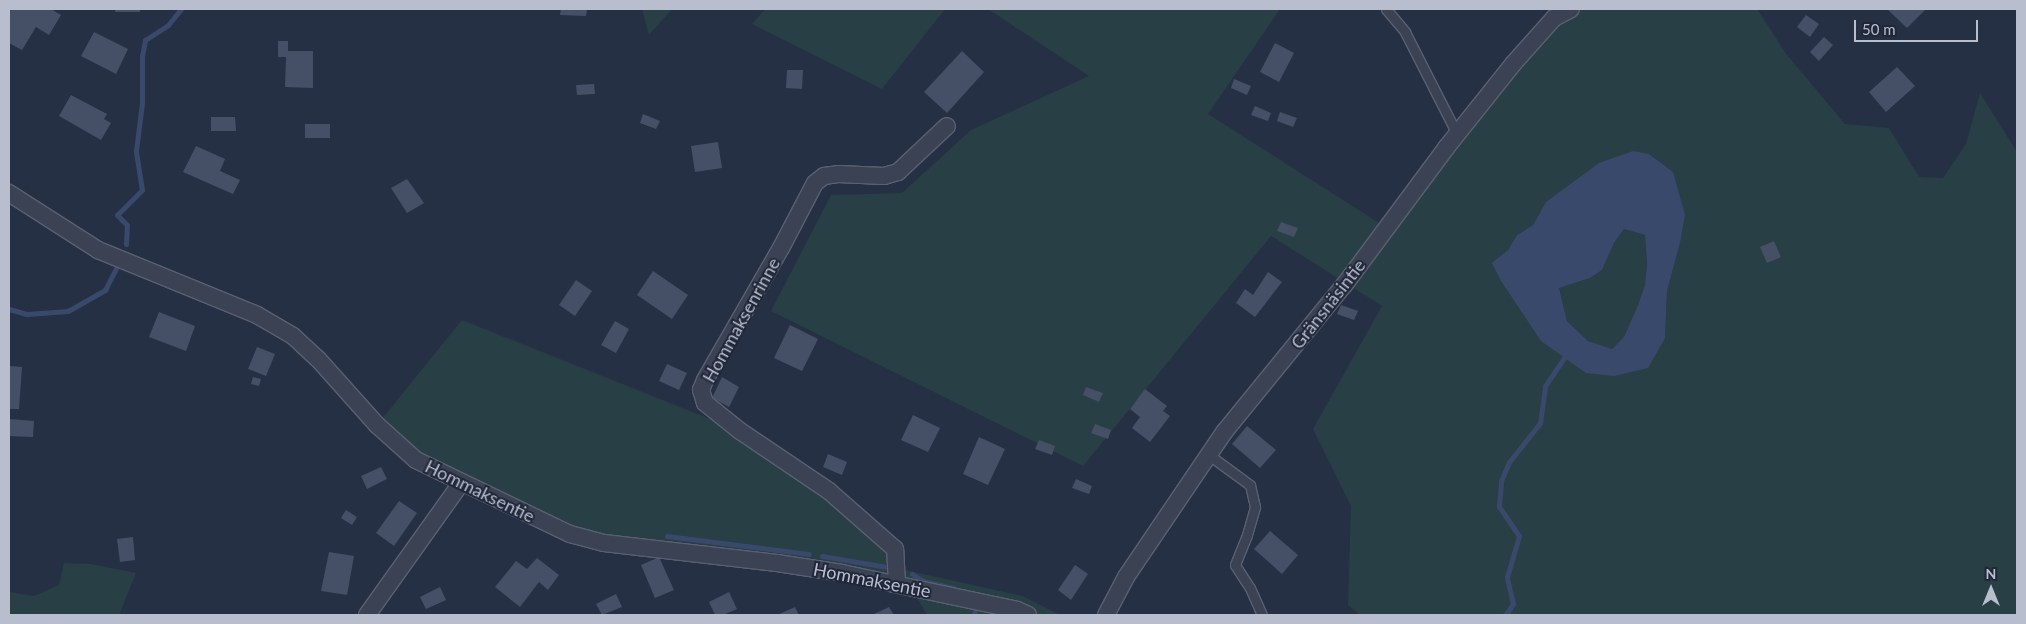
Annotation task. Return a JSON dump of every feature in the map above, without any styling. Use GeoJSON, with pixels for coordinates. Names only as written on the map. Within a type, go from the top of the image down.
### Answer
{"type":"FeatureCollection","features":[{"type":"Feature","properties":{"kind":"street","name":"Gränsnäsintie"},"geometry":{"type":"LineString","coordinates":[[1106,615],[1126,577],[1225,431],[1345,284],[1457,134],[1513,64],[1554,18],[1571,9]]}},
{"type":"Feature","properties":{"kind":"street","name":"Hommaksenrinne"},"geometry":{"type":"LineString","coordinates":[[897,584],[895,549],[829,491],[705,403],[702,390],[815,183],[824,176],[838,174],[884,176],[898,172],[947,126]]}},
{"type":"Feature","properties":{"kind":"street","name":"Hommaksentie"},"geometry":{"type":"LineString","coordinates":[[9,195],[98,250],[257,315],[293,336],[318,359],[377,425],[416,460],[570,534],[604,543],[817,569],[977,601],[1017,610],[1028,615]]}},
{"type":"Feature","properties":{"kind":"street"},"geometry":{"type":"LineString","coordinates":[[367,615],[461,483]]}},
{"type":"Feature","properties":{"kind":"lane"},"geometry":{"type":"LineString","coordinates":[[1386,9],[1405,32],[1457,134]]}},
{"type":"Feature","properties":{"kind":"lane"},"geometry":{"type":"LineString","coordinates":[[1209,455],[1250,485],[1255,507],[1247,535],[1235,565],[1250,588],[1262,615]]}},
{"type":"Feature","properties":{"kind":"green space"},"geometry":{"type":"Polygon","coordinates":[[[642,9],[672,9],[649,35],[642,9]]]}},
{"type":"Feature","properties":{"kind":"green space"},"geometry":{"type":"Polygon","coordinates":[[[765,9],[945,9],[882,89],[752,24],[765,9]]]}},
{"type":"Feature","properties":{"kind":"green space"},"geometry":{"type":"Polygon","coordinates":[[[988,9],[1280,9],[1208,114],[1387,228],[1563,9],[1757,9],[1787,55],[1845,124],[1889,128],[1919,177],[1943,178],[1966,144],[1980,93],[2017,152],[2017,615],[1360,615],[1348,605],[1351,506],[1313,429],[1382,306],[1271,236],[1083,466],[771,311],[831,195],[902,193],[971,130],[1089,76],[988,9]],[[1568,188],[1546,202],[1533,225],[1517,235],[1508,250],[1493,263],[1586,373],[1665,338],[1667,291],[1680,243],[1568,188]]]}},
{"type":"Feature","properties":{"kind":"green space"},"geometry":{"type":"Polygon","coordinates":[[[1624,229],[1645,235],[1647,264],[1645,285],[1624,337],[1612,349],[1588,341],[1567,321],[1559,288],[1590,278],[1602,270],[1614,243],[1624,229]]]}},
{"type":"Feature","properties":{"kind":"green space"},"geometry":{"type":"Polygon","coordinates":[[[462,320],[740,431],[895,549],[896,568],[1022,596],[1060,615],[1028,615],[897,584],[604,543],[461,483],[377,425],[462,320]]]}},
{"type":"Feature","properties":{"kind":"green space"},"geometry":{"type":"Polygon","coordinates":[[[64,563],[91,564],[136,573],[119,615],[9,615],[9,592],[34,596],[59,585],[64,563]]]}},
{"type":"Feature","properties":{"kind":"green space"},"geometry":{"type":"Polygon","coordinates":[[[916,596],[1013,615],[927,615],[916,596]]]}},
{"type":"Feature","properties":{"kind":"water"},"geometry":{"type":"Polygon","coordinates":[[[1633,151],[1649,154],[1673,172],[1685,215],[1680,243],[1667,291],[1665,338],[1648,368],[1614,376],[1586,373],[1541,341],[1501,281],[1492,263],[1508,250],[1517,235],[1533,225],[1546,202],[1599,163],[1633,151]],[[1624,229],[1614,243],[1602,270],[1590,278],[1559,288],[1567,321],[1588,341],[1612,349],[1624,337],[1645,285],[1647,264],[1645,235],[1624,229]]]}},
{"type":"Feature","properties":{"kind":"building"},"geometry":{"type":"Polygon","coordinates":[[[9,9],[51,9],[61,15],[49,35],[36,27],[22,50],[9,43],[9,9]]]}},
{"type":"Feature","properties":{"kind":"building"},"geometry":{"type":"Polygon","coordinates":[[[115,9],[140,9],[140,12],[115,12],[115,9]]]}},
{"type":"Feature","properties":{"kind":"building"},"geometry":{"type":"Polygon","coordinates":[[[561,9],[587,9],[586,16],[560,15],[561,9]]]}},
{"type":"Feature","properties":{"kind":"building"},"geometry":{"type":"Polygon","coordinates":[[[1887,9],[1924,9],[1925,10],[1907,28],[1887,9]]]}},
{"type":"Feature","properties":{"kind":"building"},"geometry":{"type":"Polygon","coordinates":[[[1806,15],[1819,24],[1810,37],[1797,27],[1806,15]]]}},
{"type":"Feature","properties":{"kind":"building"},"geometry":{"type":"Polygon","coordinates":[[[94,32],[128,49],[116,74],[81,56],[94,32]]]}},
{"type":"Feature","properties":{"kind":"building"},"geometry":{"type":"Polygon","coordinates":[[[1824,37],[1833,45],[1819,61],[1810,52],[1824,37]]]}},
{"type":"Feature","properties":{"kind":"building"},"geometry":{"type":"Polygon","coordinates":[[[278,41],[288,41],[288,51],[313,51],[313,88],[285,87],[286,57],[278,57],[278,41]]]}},
{"type":"Feature","properties":{"kind":"building"},"geometry":{"type":"Polygon","coordinates":[[[1275,43],[1294,53],[1279,82],[1260,72],[1275,43]]]}},
{"type":"Feature","properties":{"kind":"building"},"geometry":{"type":"Polygon","coordinates":[[[962,51],[984,72],[947,113],[924,92],[962,51]]]}},
{"type":"Feature","properties":{"kind":"building"},"geometry":{"type":"Polygon","coordinates":[[[1897,67],[1915,86],[1886,112],[1869,92],[1897,67]]]}},
{"type":"Feature","properties":{"kind":"building"},"geometry":{"type":"Polygon","coordinates":[[[787,70],[803,70],[802,89],[786,88],[787,70]]]}},
{"type":"Feature","properties":{"kind":"building"},"geometry":{"type":"Polygon","coordinates":[[[1234,79],[1251,86],[1247,95],[1231,88],[1234,79]]]}},
{"type":"Feature","properties":{"kind":"building"},"geometry":{"type":"Polygon","coordinates":[[[594,84],[595,94],[577,95],[576,85],[594,84]]]}},
{"type":"Feature","properties":{"kind":"building"},"geometry":{"type":"Polygon","coordinates":[[[71,95],[107,114],[104,119],[111,123],[101,140],[59,116],[71,95]]]}},
{"type":"Feature","properties":{"kind":"building"},"geometry":{"type":"Polygon","coordinates":[[[1255,106],[1271,113],[1268,121],[1251,115],[1255,106]]]}},
{"type":"Feature","properties":{"kind":"building"},"geometry":{"type":"Polygon","coordinates":[[[1280,112],[1297,118],[1293,127],[1277,121],[1280,112]]]}},
{"type":"Feature","properties":{"kind":"building"},"geometry":{"type":"Polygon","coordinates":[[[643,114],[660,121],[656,129],[640,123],[643,114]]]}},
{"type":"Feature","properties":{"kind":"building"},"geometry":{"type":"Polygon","coordinates":[[[211,117],[235,117],[236,131],[211,131],[211,117]]]}},
{"type":"Feature","properties":{"kind":"building"},"geometry":{"type":"Polygon","coordinates":[[[305,124],[330,124],[330,138],[305,138],[305,124]]]}},
{"type":"Feature","properties":{"kind":"building"},"geometry":{"type":"Polygon","coordinates":[[[718,142],[722,168],[695,172],[691,146],[718,142]]]}},
{"type":"Feature","properties":{"kind":"building"},"geometry":{"type":"Polygon","coordinates":[[[196,146],[225,159],[220,171],[240,180],[233,194],[183,172],[196,146]]]}},
{"type":"Feature","properties":{"kind":"building"},"geometry":{"type":"Polygon","coordinates":[[[407,179],[424,203],[407,213],[391,188],[407,179]]]}},
{"type":"Feature","properties":{"kind":"building"},"geometry":{"type":"Polygon","coordinates":[[[1281,222],[1298,228],[1294,237],[1277,231],[1281,222]]]}},
{"type":"Feature","properties":{"kind":"building"},"geometry":{"type":"Polygon","coordinates":[[[1774,241],[1781,257],[1767,263],[1760,247],[1774,241]]]}},
{"type":"Feature","properties":{"kind":"building"},"geometry":{"type":"Polygon","coordinates":[[[653,271],[688,295],[672,319],[637,295],[653,271]]]}},
{"type":"Feature","properties":{"kind":"building"},"geometry":{"type":"Polygon","coordinates":[[[1268,272],[1282,282],[1255,317],[1236,303],[1245,289],[1253,295],[1268,272]]]}},
{"type":"Feature","properties":{"kind":"building"},"geometry":{"type":"Polygon","coordinates":[[[576,280],[592,291],[575,316],[559,305],[576,280]]]}},
{"type":"Feature","properties":{"kind":"building"},"geometry":{"type":"Polygon","coordinates":[[[1341,305],[1358,311],[1354,320],[1337,314],[1341,305]]]}},
{"type":"Feature","properties":{"kind":"building"},"geometry":{"type":"Polygon","coordinates":[[[159,312],[195,326],[186,351],[149,337],[159,312]]]}},
{"type":"Feature","properties":{"kind":"building"},"geometry":{"type":"Polygon","coordinates":[[[615,321],[629,329],[616,353],[601,345],[615,321]]]}},
{"type":"Feature","properties":{"kind":"building"},"geometry":{"type":"Polygon","coordinates":[[[790,325],[818,339],[802,371],[774,358],[790,325]]]}},
{"type":"Feature","properties":{"kind":"building"},"geometry":{"type":"Polygon","coordinates":[[[257,347],[275,354],[266,376],[248,369],[257,347]]]}},
{"type":"Feature","properties":{"kind":"building"},"geometry":{"type":"Polygon","coordinates":[[[667,364],[687,373],[679,390],[659,381],[667,364]]]}},
{"type":"Feature","properties":{"kind":"building"},"geometry":{"type":"Polygon","coordinates":[[[9,366],[22,367],[19,409],[9,409],[9,366]]]}},
{"type":"Feature","properties":{"kind":"building"},"geometry":{"type":"Polygon","coordinates":[[[253,377],[261,379],[259,386],[251,384],[253,377]]]}},
{"type":"Feature","properties":{"kind":"building"},"geometry":{"type":"Polygon","coordinates":[[[722,377],[739,387],[729,407],[712,398],[722,377]]]}},
{"type":"Feature","properties":{"kind":"building"},"geometry":{"type":"Polygon","coordinates":[[[1086,387],[1103,393],[1099,402],[1083,395],[1086,387]]]}},
{"type":"Feature","properties":{"kind":"building"},"geometry":{"type":"Polygon","coordinates":[[[1145,389],[1167,406],[1163,411],[1170,416],[1150,442],[1132,428],[1140,417],[1130,409],[1145,389]]]}},
{"type":"Feature","properties":{"kind":"building"},"geometry":{"type":"Polygon","coordinates":[[[913,415],[940,428],[928,452],[901,440],[913,415]]]}},
{"type":"Feature","properties":{"kind":"building"},"geometry":{"type":"Polygon","coordinates":[[[9,419],[34,421],[33,437],[9,436],[9,419]]]}},
{"type":"Feature","properties":{"kind":"building"},"geometry":{"type":"Polygon","coordinates":[[[1095,424],[1111,430],[1108,439],[1091,433],[1095,424]]]}},
{"type":"Feature","properties":{"kind":"building"},"geometry":{"type":"Polygon","coordinates":[[[1247,426],[1276,450],[1260,468],[1232,444],[1247,426]]]}},
{"type":"Feature","properties":{"kind":"building"},"geometry":{"type":"Polygon","coordinates":[[[979,437],[1005,449],[988,485],[963,474],[979,437]]]}},
{"type":"Feature","properties":{"kind":"building"},"geometry":{"type":"Polygon","coordinates":[[[1039,440],[1055,446],[1052,455],[1035,449],[1039,440]]]}},
{"type":"Feature","properties":{"kind":"building"},"geometry":{"type":"Polygon","coordinates":[[[828,454],[847,462],[842,475],[823,467],[828,454]]]}},
{"type":"Feature","properties":{"kind":"building"},"geometry":{"type":"Polygon","coordinates":[[[381,467],[387,479],[367,489],[361,476],[381,467]]]}},
{"type":"Feature","properties":{"kind":"building"},"geometry":{"type":"Polygon","coordinates":[[[1076,479],[1092,486],[1089,494],[1072,488],[1076,479]]]}},
{"type":"Feature","properties":{"kind":"building"},"geometry":{"type":"Polygon","coordinates":[[[399,501],[417,513],[394,546],[376,533],[399,501]]]}},
{"type":"Feature","properties":{"kind":"building"},"geometry":{"type":"Polygon","coordinates":[[[346,510],[357,517],[352,525],[341,518],[346,510]]]}},
{"type":"Feature","properties":{"kind":"building"},"geometry":{"type":"Polygon","coordinates":[[[1270,531],[1298,555],[1282,574],[1254,549],[1270,531]]]}},
{"type":"Feature","properties":{"kind":"building"},"geometry":{"type":"Polygon","coordinates":[[[133,537],[135,560],[120,562],[117,539],[133,537]]]}},
{"type":"Feature","properties":{"kind":"building"},"geometry":{"type":"Polygon","coordinates":[[[329,552],[354,556],[347,595],[321,591],[329,552]]]}},
{"type":"Feature","properties":{"kind":"building"},"geometry":{"type":"Polygon","coordinates":[[[659,557],[674,590],[655,598],[641,565],[659,557]]]}},
{"type":"Feature","properties":{"kind":"building"},"geometry":{"type":"Polygon","coordinates":[[[537,558],[559,575],[548,590],[539,582],[520,607],[495,587],[516,561],[527,569],[537,558]]]}},
{"type":"Feature","properties":{"kind":"building"},"geometry":{"type":"Polygon","coordinates":[[[1075,565],[1088,574],[1071,600],[1058,590],[1075,565]]]}},
{"type":"Feature","properties":{"kind":"building"},"geometry":{"type":"Polygon","coordinates":[[[440,587],[446,600],[426,609],[420,597],[440,587]]]}},
{"type":"Feature","properties":{"kind":"building"},"geometry":{"type":"Polygon","coordinates":[[[729,592],[737,609],[723,615],[715,615],[709,602],[729,592]]]}},
{"type":"Feature","properties":{"kind":"building"},"geometry":{"type":"Polygon","coordinates":[[[616,594],[622,607],[602,615],[596,604],[616,594]]]}},
{"type":"Feature","properties":{"kind":"building"},"geometry":{"type":"Polygon","coordinates":[[[795,607],[799,615],[777,615],[795,607]]]}},
{"type":"Feature","properties":{"kind":"building"},"geometry":{"type":"Polygon","coordinates":[[[889,607],[894,615],[872,615],[889,607]]]}},
{"type":"Feature","properties":{"kind":"waterway"},"geometry":{"type":"LineString","coordinates":[[126,244],[127,225],[117,215],[142,190],[136,151],[142,103],[142,56],[145,40],[168,25],[181,9]]}},
{"type":"Feature","properties":{"kind":"waterway"},"geometry":{"type":"LineString","coordinates":[[9,309],[27,314],[68,311],[105,290],[116,268]]}},
{"type":"Feature","properties":{"kind":"waterway"},"geometry":{"type":"LineString","coordinates":[[1505,615],[1513,604],[1507,577],[1519,536],[1499,506],[1501,481],[1509,462],[1540,423],[1545,386],[1564,358]]}},
{"type":"Feature","properties":{"kind":"waterway"},"geometry":{"type":"LineString","coordinates":[[667,536],[809,554]]}},
{"type":"Feature","properties":{"kind":"waterway"},"geometry":{"type":"LineString","coordinates":[[822,556],[887,567]]}},
{"type":"Feature","properties":{"kind":"waterway"},"geometry":{"type":"LineString","coordinates":[[912,574],[923,581],[953,588]]}},
{"type":"Feature","properties":{"kind":"waterway"},"geometry":{"type":"LineString","coordinates":[[974,615],[977,604]]}}]}
